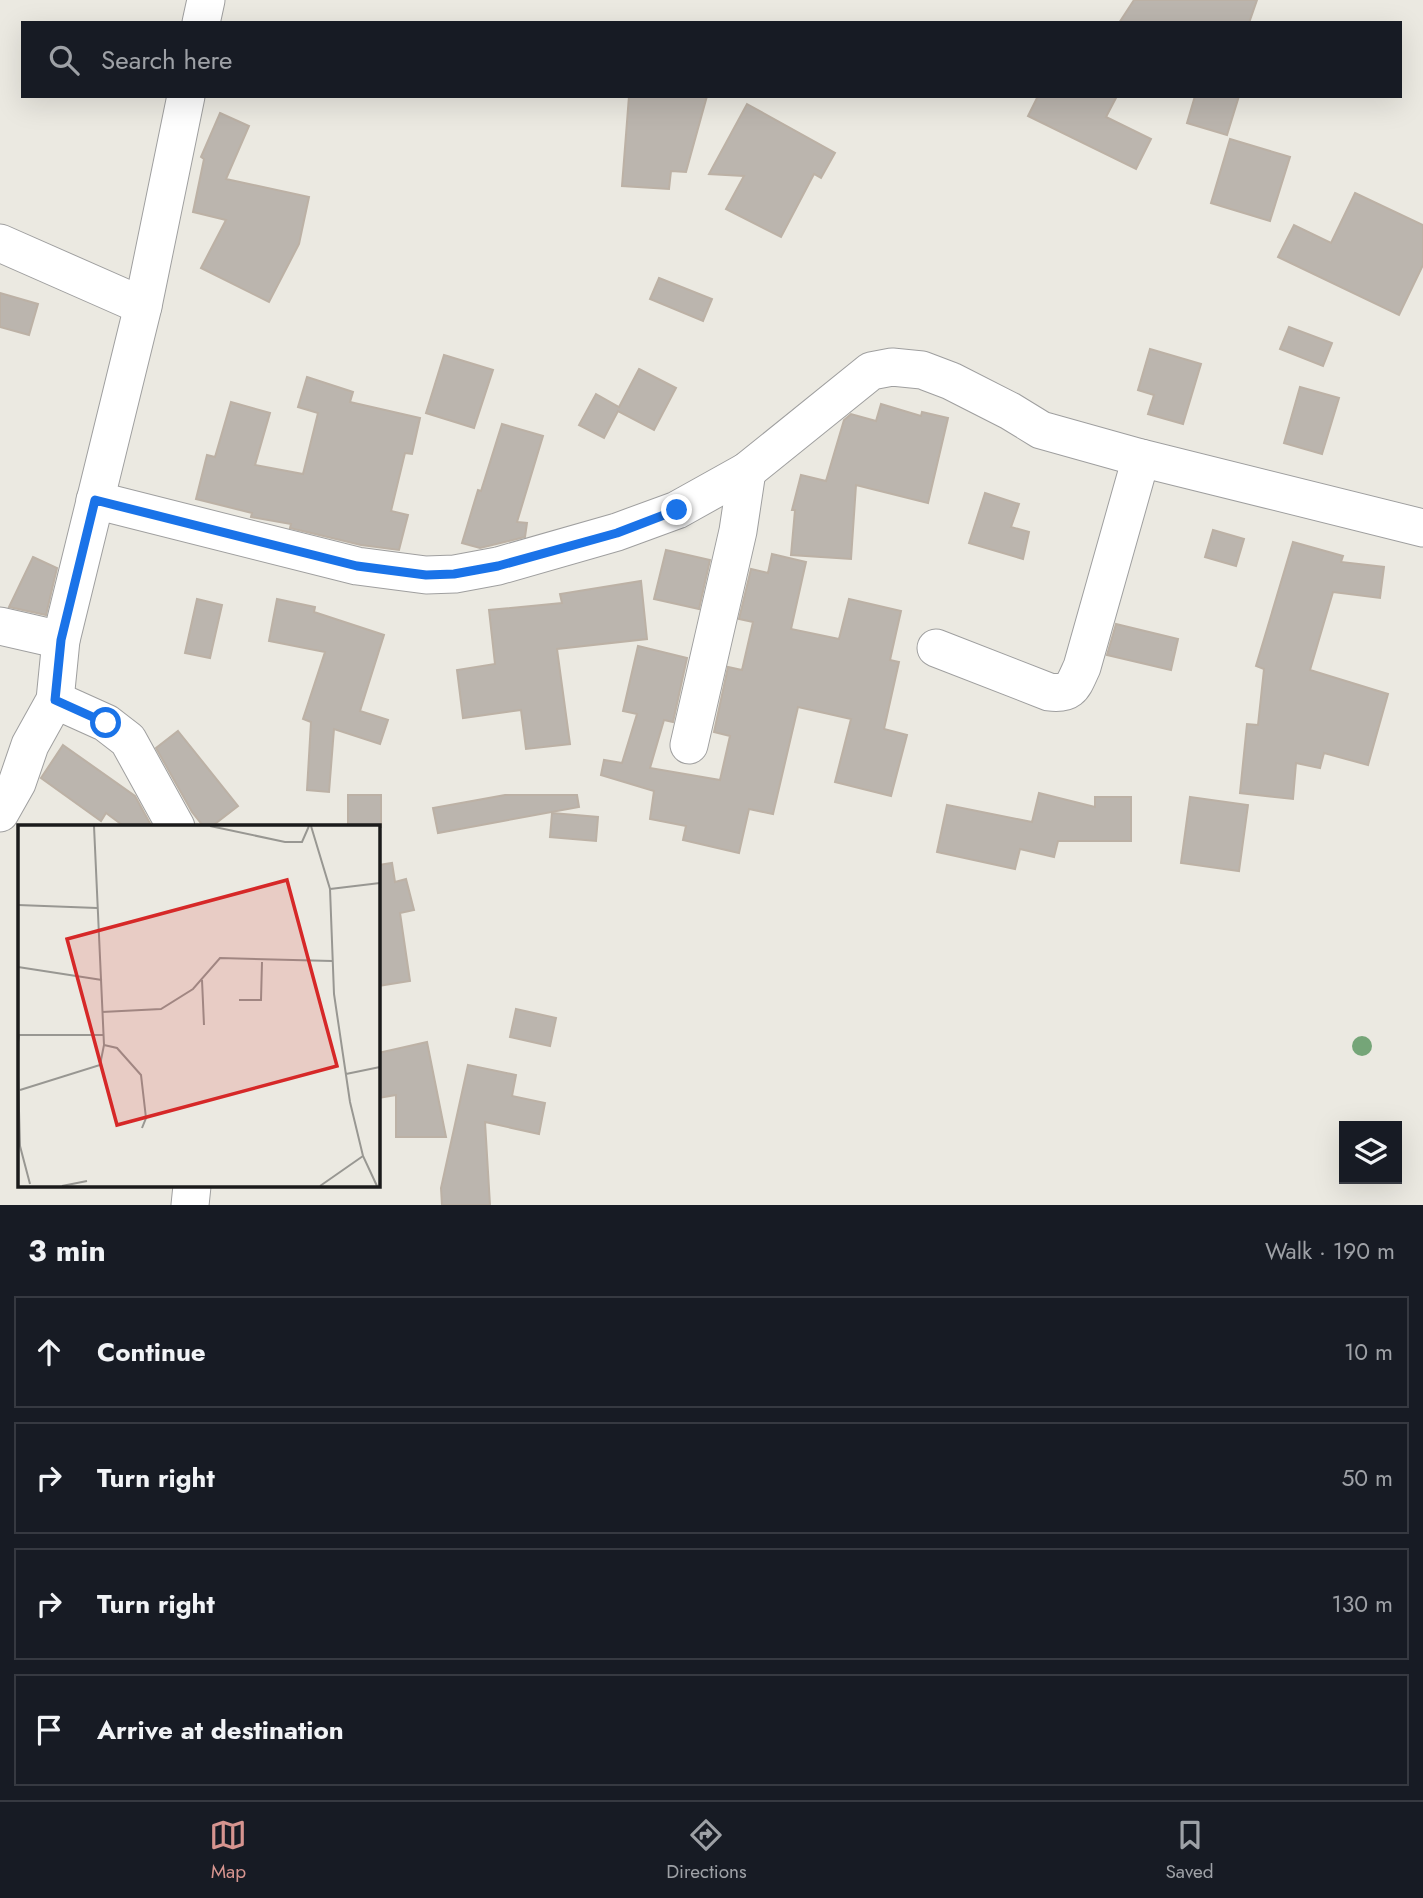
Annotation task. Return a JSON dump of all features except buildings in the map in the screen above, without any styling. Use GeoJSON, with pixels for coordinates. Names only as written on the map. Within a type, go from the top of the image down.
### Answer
{"type":"FeatureCollection","features":[{"type":"Feature","properties":{"kind":"street"},"geometry":{"type":"LineString","coordinates":[[201,21],[206,0]]}},
{"type":"Feature","properties":{"kind":"street"},"geometry":{"type":"LineString","coordinates":[[0,813],[17,783],[30,746],[55,700],[61,640],[143,306],[186,98]]}},
{"type":"Feature","properties":{"kind":"street"},"geometry":{"type":"LineString","coordinates":[[0,243],[143,306]]}},
{"type":"Feature","properties":{"kind":"street"},"geometry":{"type":"LineString","coordinates":[[95,500],[357,566],[426,575],[454,574],[498,566],[617,533],[677,510],[747,471],[871,371],[892,367],[922,370],[951,381],[1041,430],[1423,528]]}},
{"type":"Feature","properties":{"kind":"street"},"geometry":{"type":"LineString","coordinates":[[936,648],[1049,692],[1063,694],[1073,687],[1082,667],[1142,458]]}},
{"type":"Feature","properties":{"kind":"street"},"geometry":{"type":"LineString","coordinates":[[689,744],[738,531],[747,471]]}},
{"type":"Feature","properties":{"kind":"street"},"geometry":{"type":"LineString","coordinates":[[0,626],[61,640]]}},
{"type":"Feature","properties":{"kind":"street"},"geometry":{"type":"LineString","coordinates":[[55,700],[106,723],[128,740],[175,825]]}},
{"type":"Feature","properties":{"kind":"route"},"geometry":{"type":"LineString","coordinates":[[106,723],[55,700],[61,640],[95,500],[357,566],[426,575],[454,574],[498,566],[617,533],[677,510]]}}]}
